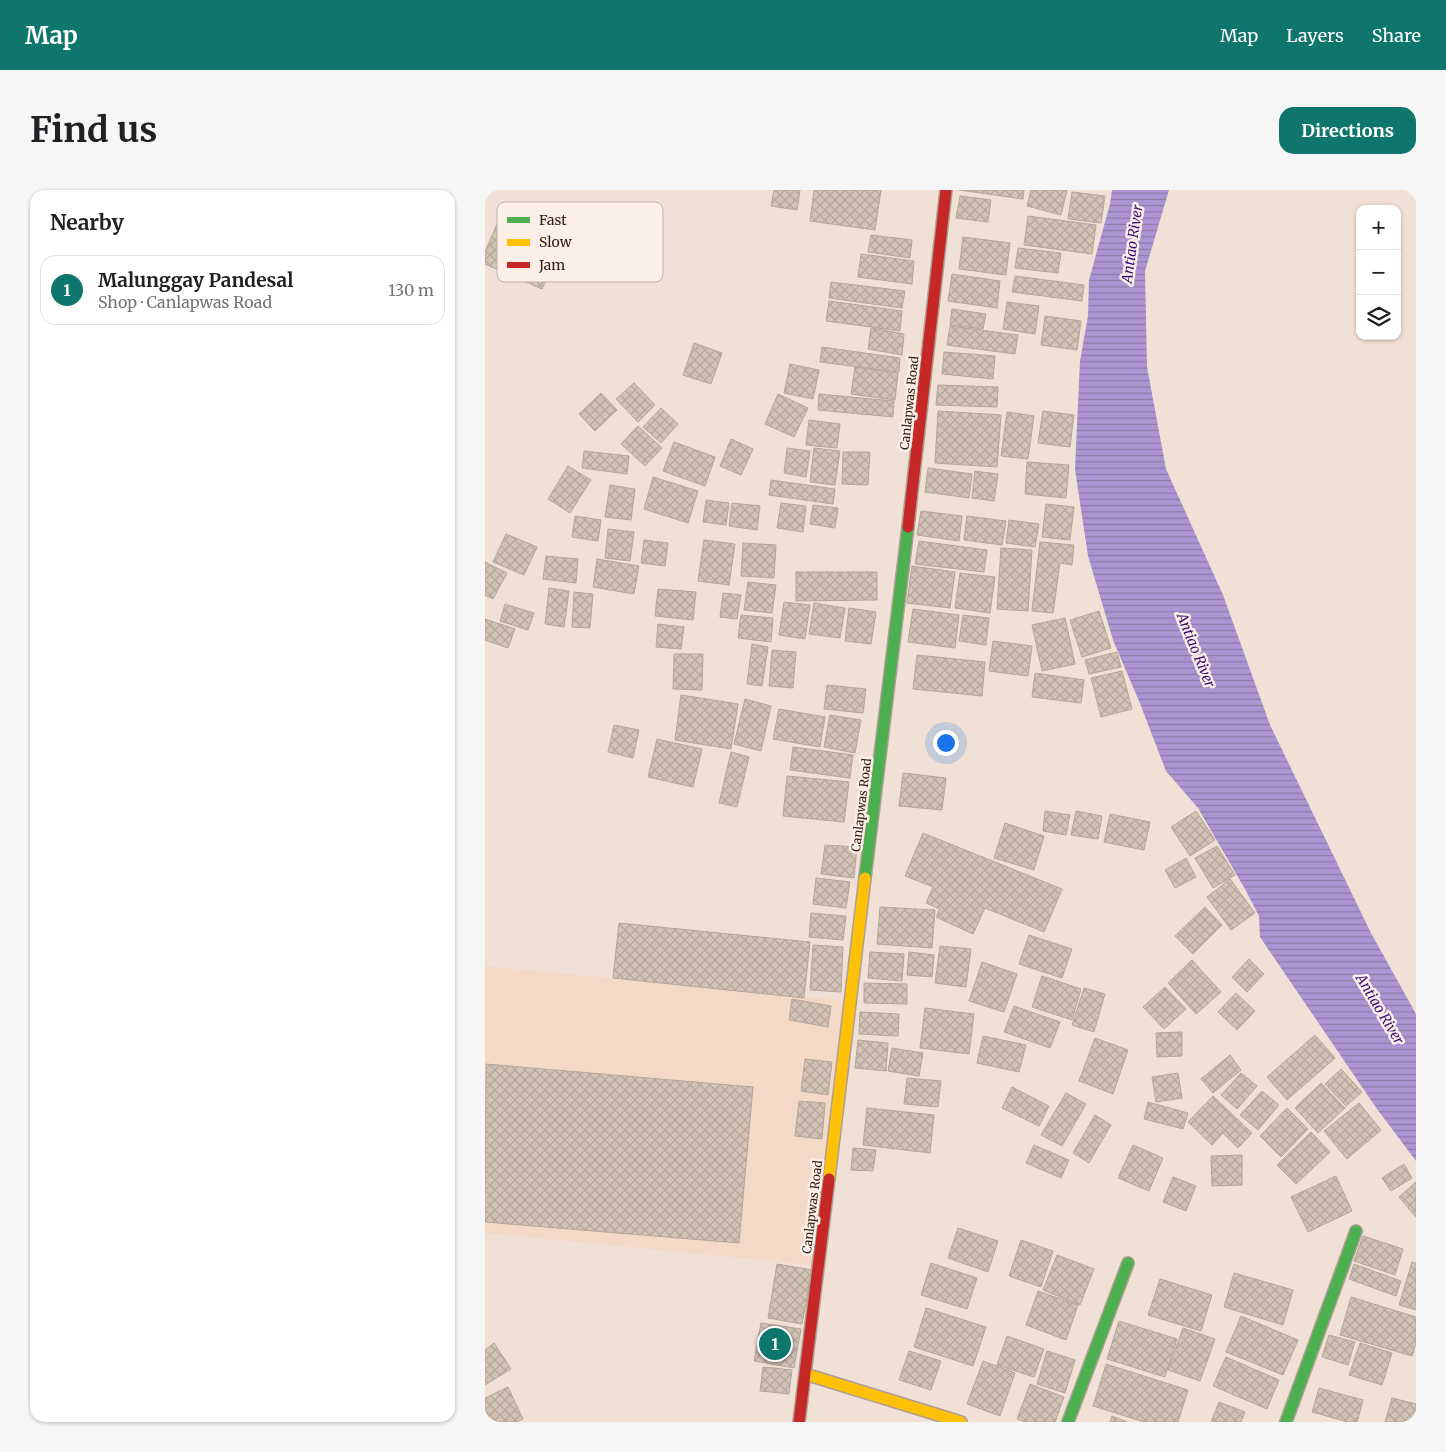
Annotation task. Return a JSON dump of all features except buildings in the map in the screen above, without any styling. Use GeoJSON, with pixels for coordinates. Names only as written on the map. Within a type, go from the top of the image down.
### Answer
{"type":"FeatureCollection","features":[{"type":"Feature","properties":{"kind":"street","name":"Canlapwas Road"},"geometry":{"type":"LineString","coordinates":[[799,1422],[918,444],[946,190]]}},
{"type":"Feature","properties":{"kind":"street"},"geometry":{"type":"LineString","coordinates":[[1286,1422],[1356,1231]]}},
{"type":"Feature","properties":{"kind":"street"},"geometry":{"type":"LineString","coordinates":[[1069,1422],[1128,1263]]}},
{"type":"Feature","properties":{"kind":"street"},"geometry":{"type":"LineString","coordinates":[[805,1374],[961,1422]]}},
{"type":"Feature","properties":{"kind":"shaded area"},"geometry":{"type":"Polygon","coordinates":[[[485,966],[850,1001],[822,1266],[485,1233],[485,966]]]}},
{"type":"Feature","properties":{"kind":"water","name":"Antiao River"},"geometry":{"type":"Polygon","coordinates":[[[1112,190],[1169,190],[1145,271],[1147,367],[1166,469],[1223,595],[1270,725],[1371,933],[1416,1014],[1416,1161],[1377,1109],[1260,937],[1259,916],[1245,889],[1198,808],[1166,771],[1113,640],[1088,556],[1075,469],[1080,361],[1088,316],[1089,280],[1110,204],[1112,190]]]}},
{"type":"Feature","properties":{"kind":"traffic: fast"},"geometry":{"type":"LineString","coordinates":[[865,878],[908,527]]}},
{"type":"Feature","properties":{"kind":"traffic: fast"},"geometry":{"type":"LineString","coordinates":[[1286,1422],[1356,1231]]}},
{"type":"Feature","properties":{"kind":"traffic: fast"},"geometry":{"type":"LineString","coordinates":[[1068,1422],[1128,1263]]}},
{"type":"Feature","properties":{"kind":"traffic: slow"},"geometry":{"type":"LineString","coordinates":[[829,1179],[865,878]]}},
{"type":"Feature","properties":{"kind":"traffic: slow"},"geometry":{"type":"LineString","coordinates":[[805,1374],[961,1422]]}},
{"type":"Feature","properties":{"kind":"traffic: jam"},"geometry":{"type":"LineString","coordinates":[[908,527],[946,190]]}},
{"type":"Feature","properties":{"kind":"traffic: jam"},"geometry":{"type":"LineString","coordinates":[[799,1422],[829,1179]]}},
{"type":"Feature","properties":{"kind":"place","name":"Malunggay Pandesal"},"geometry":{"type":"Point","coordinates":[775,1344]}}]}
